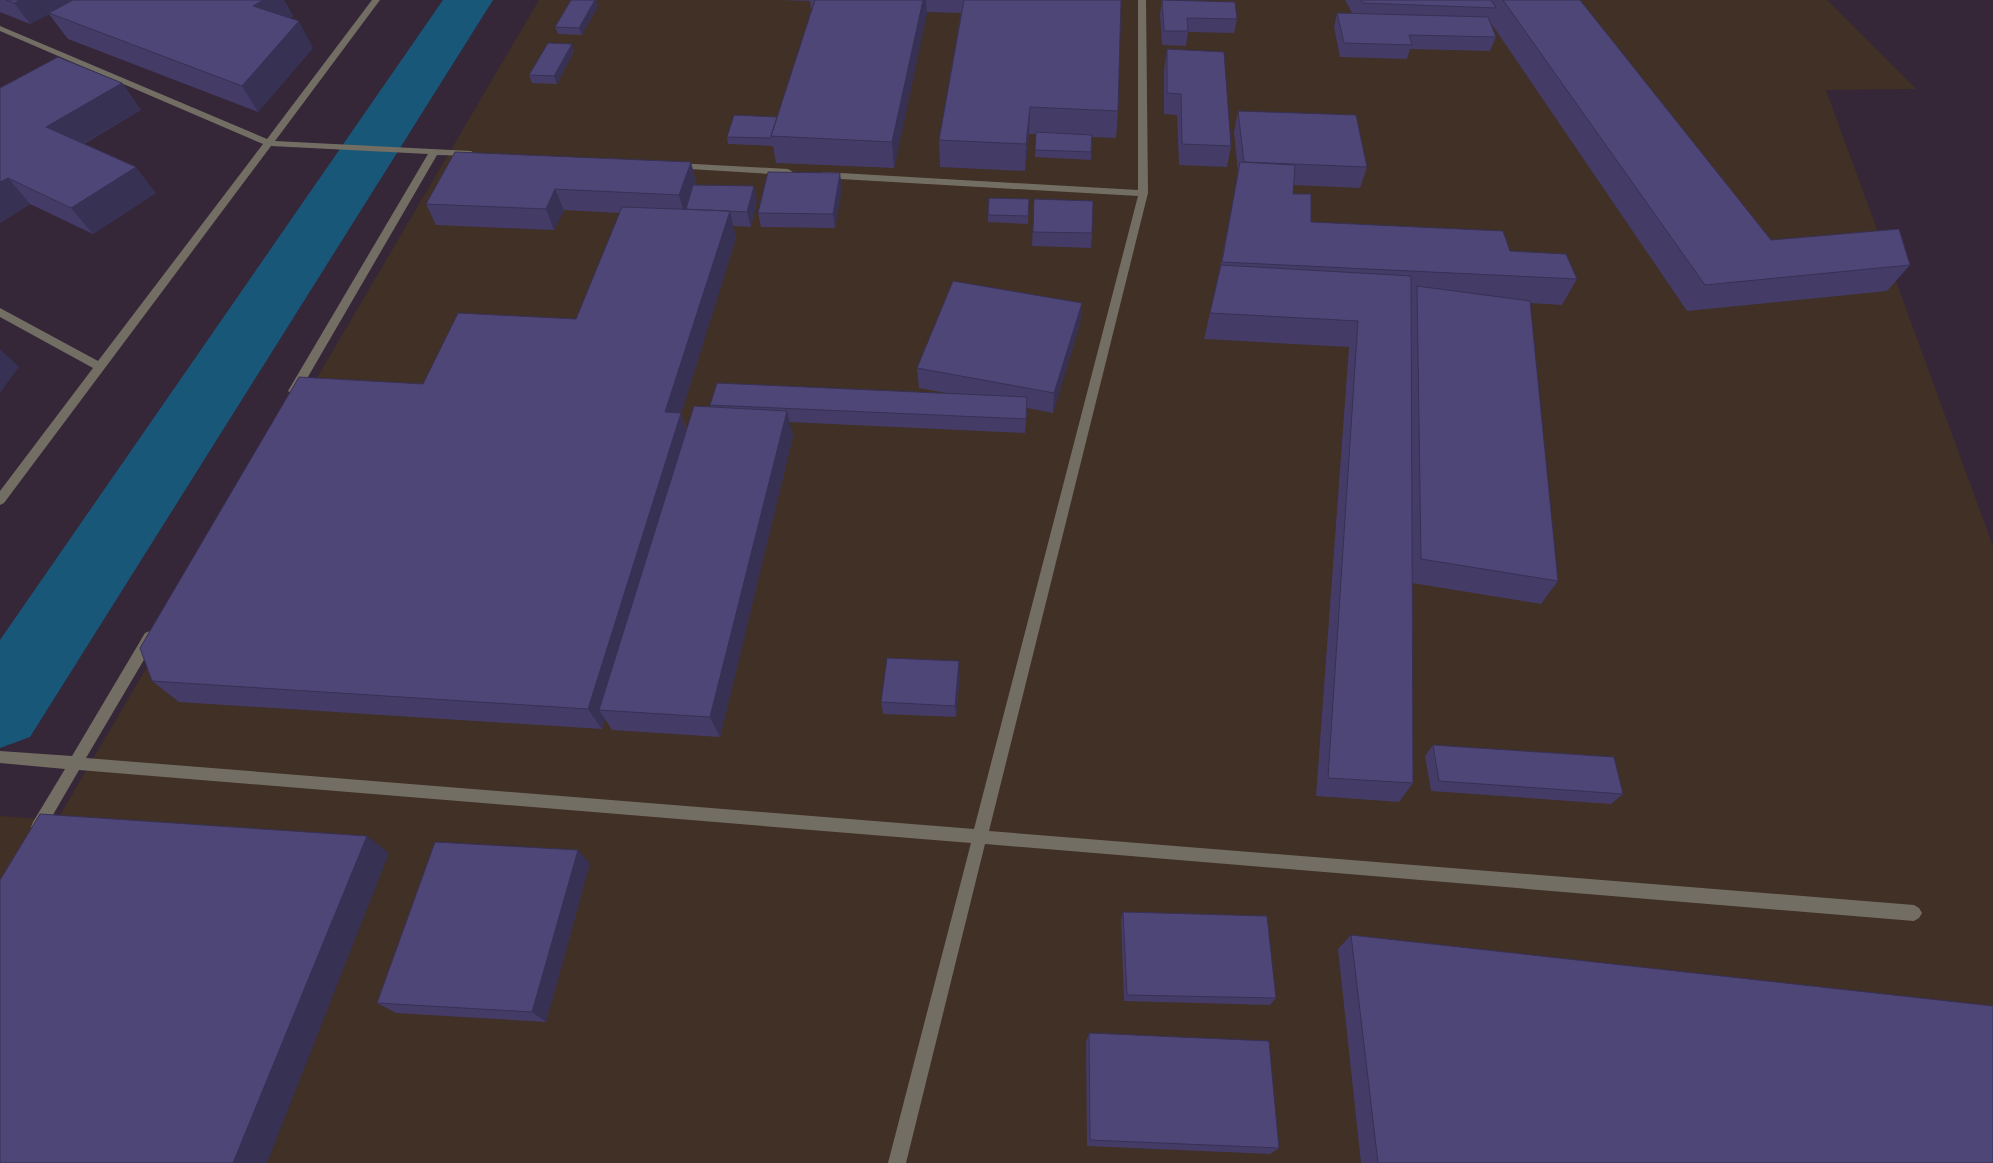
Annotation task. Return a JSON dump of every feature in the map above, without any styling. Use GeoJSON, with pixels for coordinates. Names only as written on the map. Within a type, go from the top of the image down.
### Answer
{"type":"FeatureCollection","features":[{"type":"Feature","properties":{"kind":"street"},"geometry":{"type":"LineString","coordinates":[[0,500],[376,0]]}},
{"type":"Feature","properties":{"kind":"street"},"geometry":{"type":"LineString","coordinates":[[897,1163],[1143,193],[1142,0]]}},
{"type":"Feature","properties":{"kind":"street"},"geometry":{"type":"LineString","coordinates":[[0,28],[269,143],[484,155]]}},
{"type":"Feature","properties":{"kind":"street"},"geometry":{"type":"LineString","coordinates":[[288,402],[434,152]]}},
{"type":"Feature","properties":{"kind":"street"},"geometry":{"type":"LineString","coordinates":[[664,165],[793,173]]}},
{"type":"Feature","properties":{"kind":"street"},"geometry":{"type":"LineString","coordinates":[[813,174],[1143,193]]}},
{"type":"Feature","properties":{"kind":"street"},"geometry":{"type":"LineString","coordinates":[[0,312],[100,367]]}},
{"type":"Feature","properties":{"kind":"street"},"geometry":{"type":"LineString","coordinates":[[33,836],[156,626]]}},
{"type":"Feature","properties":{"kind":"street"},"geometry":{"type":"LineString","coordinates":[[0,757],[1914,913]]}},
{"type":"Feature","properties":{"kind":"shaded area"},"geometry":{"type":"Polygon","coordinates":[[[539,0],[1827,0],[1916,89],[1826,90],[1993,546],[1993,1163],[0,1163],[0,816],[57,820],[539,0]]]}},
{"type":"Feature","properties":{"kind":"building"},"geometry":{"type":"Polygon","coordinates":[[[6,0],[21,0],[14,3],[6,0]]]}},
{"type":"Feature","properties":{"kind":"building"},"geometry":{"type":"Polygon","coordinates":[[[73,0],[263,0],[253,6],[299,21],[242,86],[49,13],[73,0]]]}},
{"type":"Feature","properties":{"kind":"building"},"geometry":{"type":"Polygon","coordinates":[[[571,0],[595,0],[579,28],[555,27],[571,0]]]}},
{"type":"Feature","properties":{"kind":"building"},"geometry":{"type":"Polygon","coordinates":[[[815,0],[923,0],[892,142],[771,136],[815,0]]]}},
{"type":"Feature","properties":{"kind":"building"},"geometry":{"type":"Polygon","coordinates":[[[964,0],[1121,0],[1118,111],[1030,107],[1026,144],[939,140],[964,0]]]}},
{"type":"Feature","properties":{"kind":"building"},"geometry":{"type":"Polygon","coordinates":[[[1162,0],[1235,2],[1237,19],[1187,18],[1188,31],[1164,31],[1162,0]]]}},
{"type":"Feature","properties":{"kind":"building"},"geometry":{"type":"Polygon","coordinates":[[[1361,0],[1491,0],[1496,8],[1363,3],[1361,0]]]}},
{"type":"Feature","properties":{"kind":"building"},"geometry":{"type":"Polygon","coordinates":[[[1503,0],[1580,0],[1771,240],[1899,229],[1910,265],[1705,285],[1503,0]]]}},
{"type":"Feature","properties":{"kind":"building"},"geometry":{"type":"Polygon","coordinates":[[[1337,13],[1488,17],[1496,37],[1409,35],[1412,45],[1344,43],[1337,13]]]}},
{"type":"Feature","properties":{"kind":"building"},"geometry":{"type":"Polygon","coordinates":[[[548,43],[572,44],[554,76],[529,75],[548,43]]]}},
{"type":"Feature","properties":{"kind":"building"},"geometry":{"type":"Polygon","coordinates":[[[1167,49],[1224,52],[1231,146],[1182,144],[1181,94],[1167,93],[1167,49]]]}},
{"type":"Feature","properties":{"kind":"building"},"geometry":{"type":"Polygon","coordinates":[[[58,57],[122,83],[46,127],[136,167],[71,208],[8,178],[0,182],[0,88],[58,57]]]}},
{"type":"Feature","properties":{"kind":"building"},"geometry":{"type":"Polygon","coordinates":[[[1238,111],[1356,115],[1367,167],[1244,162],[1238,111]]]}},
{"type":"Feature","properties":{"kind":"building"},"geometry":{"type":"Polygon","coordinates":[[[734,115],[777,117],[771,138],[727,137],[734,115]]]}},
{"type":"Feature","properties":{"kind":"building"},"geometry":{"type":"Polygon","coordinates":[[[1036,132],[1092,135],[1091,152],[1035,150],[1036,132]]]}},
{"type":"Feature","properties":{"kind":"building"},"geometry":{"type":"Polygon","coordinates":[[[455,152],[691,162],[679,195],[555,189],[546,209],[426,204],[455,152]]]}},
{"type":"Feature","properties":{"kind":"building"},"geometry":{"type":"Polygon","coordinates":[[[1240,162],[1295,165],[1293,194],[1311,194],[1311,222],[1503,231],[1510,251],[1566,254],[1577,279],[1222,262],[1240,162]]]}},
{"type":"Feature","properties":{"kind":"building"},"geometry":{"type":"Polygon","coordinates":[[[768,172],[840,173],[833,214],[758,213],[768,172]]]}},
{"type":"Feature","properties":{"kind":"building"},"geometry":{"type":"Polygon","coordinates":[[[693,185],[754,186],[747,212],[686,209],[693,185]]]}},
{"type":"Feature","properties":{"kind":"building"},"geometry":{"type":"Polygon","coordinates":[[[989,198],[1029,199],[1028,216],[988,215],[989,198]]]}},
{"type":"Feature","properties":{"kind":"building"},"geometry":{"type":"Polygon","coordinates":[[[1034,199],[1093,201],[1092,233],[1033,232],[1034,199]]]}},
{"type":"Feature","properties":{"kind":"building"},"geometry":{"type":"Polygon","coordinates":[[[622,207],[730,211],[665,412],[681,413],[588,709],[152,681],[140,648],[299,377],[423,384],[458,313],[576,319],[622,207]]]}},
{"type":"Feature","properties":{"kind":"building"},"geometry":{"type":"Polygon","coordinates":[[[1221,265],[1411,276],[1413,783],[1328,778],[1358,321],[1210,313],[1221,265]]]}},
{"type":"Feature","properties":{"kind":"building"},"geometry":{"type":"Polygon","coordinates":[[[953,281],[1082,303],[1054,393],[917,368],[953,281]]]}},
{"type":"Feature","properties":{"kind":"building"},"geometry":{"type":"Polygon","coordinates":[[[1417,286],[1530,301],[1558,581],[1421,559],[1417,286]]]}},
{"type":"Feature","properties":{"kind":"building"},"geometry":{"type":"Polygon","coordinates":[[[717,383],[1027,397],[1026,419],[710,405],[717,383]]]}},
{"type":"Feature","properties":{"kind":"building"},"geometry":{"type":"Polygon","coordinates":[[[694,406],[787,411],[710,717],[599,710],[694,406]]]}},
{"type":"Feature","properties":{"kind":"building"},"geometry":{"type":"Polygon","coordinates":[[[887,658],[959,661],[955,706],[881,702],[887,658]]]}},
{"type":"Feature","properties":{"kind":"building"},"geometry":{"type":"Polygon","coordinates":[[[1433,745],[1614,757],[1623,794],[1439,781],[1433,745]]]}},
{"type":"Feature","properties":{"kind":"building"},"geometry":{"type":"Polygon","coordinates":[[[40,814],[367,836],[233,1163],[0,1163],[0,880],[40,814]]]}},
{"type":"Feature","properties":{"kind":"building"},"geometry":{"type":"Polygon","coordinates":[[[435,842],[578,850],[532,1012],[377,1003],[435,842]]]}},
{"type":"Feature","properties":{"kind":"building"},"geometry":{"type":"Polygon","coordinates":[[[1123,912],[1267,916],[1276,998],[1127,995],[1123,912]]]}},
{"type":"Feature","properties":{"kind":"building"},"geometry":{"type":"Polygon","coordinates":[[[1351,935],[1993,1006],[1993,1163],[1378,1163],[1351,935]]]}},
{"type":"Feature","properties":{"kind":"building"},"geometry":{"type":"Polygon","coordinates":[[[1089,1033],[1269,1041],[1279,1148],[1090,1140],[1089,1033]]]}},
{"type":"Feature","properties":{"kind":"waterway"},"geometry":{"type":"LineString","coordinates":[[0,710],[468,0]]}}]}
